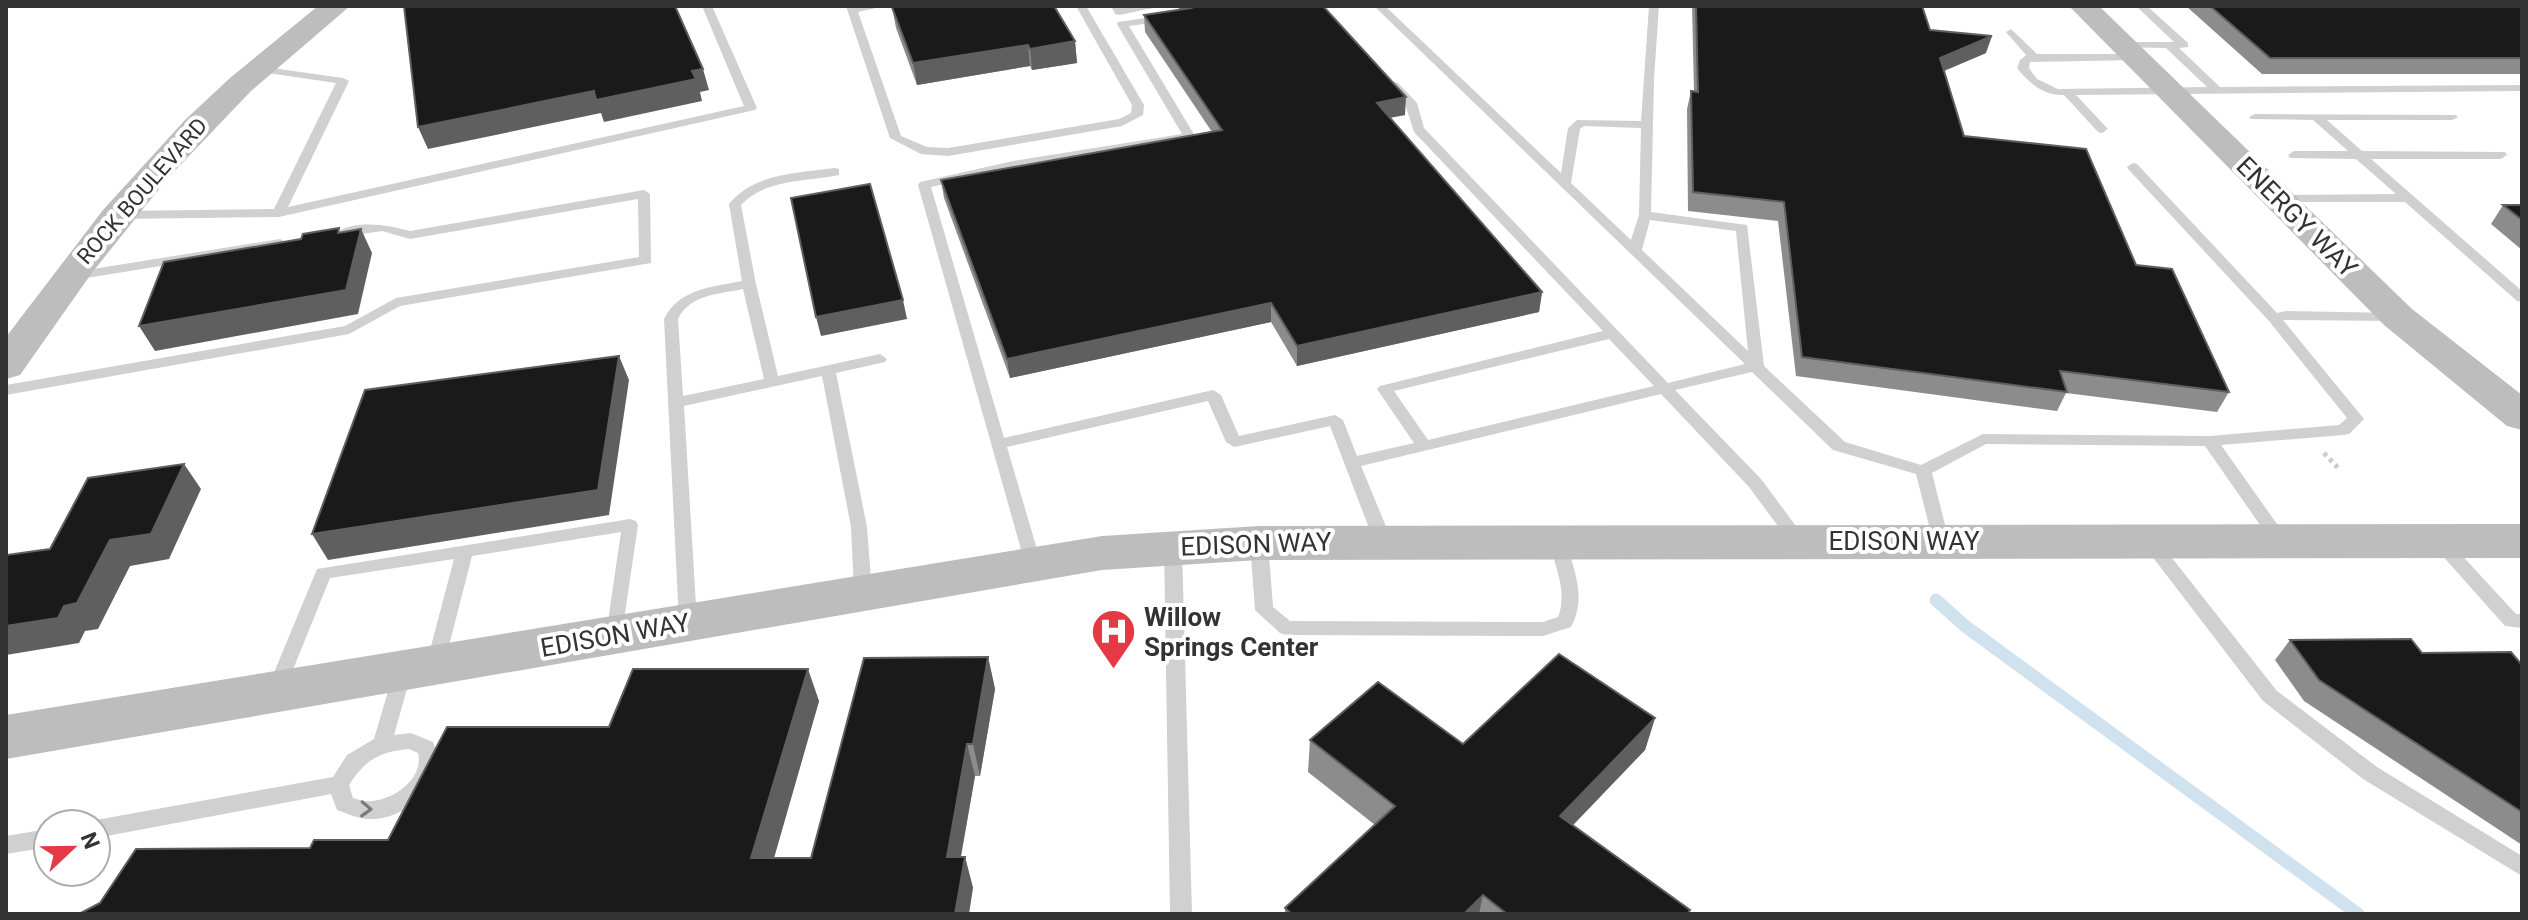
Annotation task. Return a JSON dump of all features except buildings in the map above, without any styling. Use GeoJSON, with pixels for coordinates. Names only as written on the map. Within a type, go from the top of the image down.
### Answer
{"type":"FeatureCollection","features":[{"type":"Feature","properties":{"kind":"street","name":"ROCK BOULEVARD"},"geometry":{"type":"LineString","coordinates":[[6,366],[68,276],[115,215],[195,127],[258,69],[336,6]]}},
{"type":"Feature","properties":{"kind":"street","name":"ENERGY WAY"},"geometry":{"type":"LineString","coordinates":[[2083,6],[2398,317],[2522,416]]}},
{"type":"Feature","properties":{"kind":"street","name":"EDISON WAY"},"geometry":{"type":"LineString","coordinates":[[6,737],[1032,563],[1173,547],[1383,541],[2522,541]]}},
{"type":"Feature","properties":{"kind":"lane"},"geometry":{"type":"LineString","coordinates":[[115,215],[279,213],[751,108],[707,6]]}},
{"type":"Feature","properties":{"kind":"lane"},"geometry":{"type":"LineString","coordinates":[[880,6],[852,8],[896,138],[925,151],[948,152],[1122,122],[1137,115],[1138,105],[1081,6]]}},
{"type":"Feature","properties":{"kind":"lane"},"geometry":{"type":"LineString","coordinates":[[1116,6],[1119,12],[1158,6]]}},
{"type":"Feature","properties":{"kind":"lane"},"geometry":{"type":"LineString","coordinates":[[1379,6],[1839,446],[1923,471],[1983,439],[2210,441],[2343,430],[2356,419],[2274,318],[2133,167]]}},
{"type":"Feature","properties":{"kind":"lane"},"geometry":{"type":"LineString","coordinates":[[1635,251],[1645,215],[1654,6]]}},
{"type":"Feature","properties":{"kind":"lane"},"geometry":{"type":"LineString","coordinates":[[2141,6],[2184,45],[2034,57],[2025,60],[2023,68],[2033,81],[2056,92],[2522,88]]}},
{"type":"Feature","properties":{"kind":"lane"},"geometry":{"type":"LineString","coordinates":[[1032,563],[924,185],[1013,165],[1189,136],[1122,24],[1185,15]]}},
{"type":"Feature","properties":{"kind":"lane"},"geometry":{"type":"LineString","coordinates":[[2011,32],[2034,57]]}},
{"type":"Feature","properties":{"kind":"lane"},"geometry":{"type":"LineString","coordinates":[[2169,45],[2217,90]]}},
{"type":"Feature","properties":{"kind":"lane"},"geometry":{"type":"LineString","coordinates":[[258,69],[343,81],[279,213]]}},
{"type":"Feature","properties":{"kind":"lane"},"geometry":{"type":"LineString","coordinates":[[1380,70],[1411,103],[1418,129],[1755,483],[1799,541]]}},
{"type":"Feature","properties":{"kind":"lane"},"geometry":{"type":"LineString","coordinates":[[2067,92],[2102,129]]}},
{"type":"Feature","properties":{"kind":"lane"},"geometry":{"type":"LineString","coordinates":[[2255,117],[2452,117]]}},
{"type":"Feature","properties":{"kind":"lane"},"geometry":{"type":"LineString","coordinates":[[2316,117],[2522,298]]}},
{"type":"Feature","properties":{"kind":"lane"},"geometry":{"type":"LineString","coordinates":[[1565,183],[1574,128],[1581,122],[1648,125]]}},
{"type":"Feature","properties":{"kind":"lane"},"geometry":{"type":"LineString","coordinates":[[2294,155],[2501,155]]}},
{"type":"Feature","properties":{"kind":"lane"},"geometry":{"type":"LineString","coordinates":[[772,382],[749,284],[735,204],[741,195],[764,185],[835,172]]}},
{"type":"Feature","properties":{"kind":"lane"},"geometry":{"type":"LineString","coordinates":[[6,390],[349,330],[396,302],[646,260],[644,194],[410,235],[382,227],[321,236]]}},
{"type":"Feature","properties":{"kind":"lane"},"geometry":{"type":"LineString","coordinates":[[2279,199],[2408,198]]}},
{"type":"Feature","properties":{"kind":"lane"},"geometry":{"type":"LineString","coordinates":[[1645,215],[1742,228],[1757,366]]}},
{"type":"Feature","properties":{"kind":"lane"},"geometry":{"type":"LineString","coordinates":[[68,276],[290,241]]}},
{"type":"Feature","properties":{"kind":"lane"},"geometry":{"type":"LineString","coordinates":[[688,622],[671,319],[674,308],[690,297],[749,284]]}},
{"type":"Feature","properties":{"kind":"lane"},"geometry":{"type":"LineString","coordinates":[[2274,318],[2286,315],[2398,317]]}},
{"type":"Feature","properties":{"kind":"lane"},"geometry":{"type":"LineString","coordinates":[[1424,446],[1385,389],[1610,334]]}},
{"type":"Feature","properties":{"kind":"lane"},"geometry":{"type":"LineString","coordinates":[[675,403],[880,359]]}},
{"type":"Feature","properties":{"kind":"lane"},"geometry":{"type":"LineString","coordinates":[[1352,463],[1665,391],[1757,366]]}},
{"type":"Feature","properties":{"kind":"lane"},"geometry":{"type":"LineString","coordinates":[[828,370],[859,527],[863,592]]}},
{"type":"Feature","properties":{"kind":"lane"},"geometry":{"type":"LineString","coordinates":[[999,444],[1213,395],[1234,442],[1335,420],[1383,541]]}},
{"type":"Feature","properties":{"kind":"lane"},"geometry":{"type":"LineString","coordinates":[[2210,441],[2280,541]]}},
{"type":"Feature","properties":{"kind":"lane"},"geometry":{"type":"LineString","coordinates":[[1923,471],[1940,541]]}},
{"type":"Feature","properties":{"kind":"lane"},"geometry":{"type":"LineString","coordinates":[[275,692],[323,573],[630,525],[615,635]]}},
{"type":"Feature","properties":{"kind":"lane"},"geometry":{"type":"LineString","coordinates":[[1259,543],[1264,610],[1286,628],[1543,629],[1565,622],[1571,613],[1572,597],[1557,541]]}},
{"type":"Feature","properties":{"kind":"lane"},"geometry":{"type":"LineString","coordinates":[[2150,541],[2270,696],[2370,773],[2522,867]]}},
{"type":"Feature","properties":{"kind":"lane"},"geometry":{"type":"LineString","coordinates":[[2439,541],[2518,626]]}},
{"type":"Feature","properties":{"kind":"lane"},"geometry":{"type":"LineString","coordinates":[[1173,547],[1181,914]]}},
{"type":"Feature","properties":{"kind":"lane"},"geometry":{"type":"LineString","coordinates":[[382,744],[419,668],[465,551]]}},
{"type":"Feature","properties":{"kind":"lane"},"geometry":{"type":"LineString","coordinates":[[412,740],[430,750],[433,760],[423,783],[397,803],[367,811],[344,804],[339,795],[339,784],[354,761],[382,744],[412,740]]}},
{"type":"Feature","properties":{"kind":"lane"},"geometry":{"type":"LineString","coordinates":[[112,826],[339,784]]}},
{"type":"Feature","properties":{"kind":"lane"},"geometry":{"type":"LineString","coordinates":[[6,845],[32,841]]}},
{"type":"Feature","properties":{"kind":"waterway"},"geometry":{"type":"LineString","coordinates":[[1936,600],[1965,626],[2358,914]]}},
{"type":"Feature","properties":{"kind":"place","name":"Willow Springs Center"},"geometry":{"type":"Point","coordinates":[1113,671]}}]}
